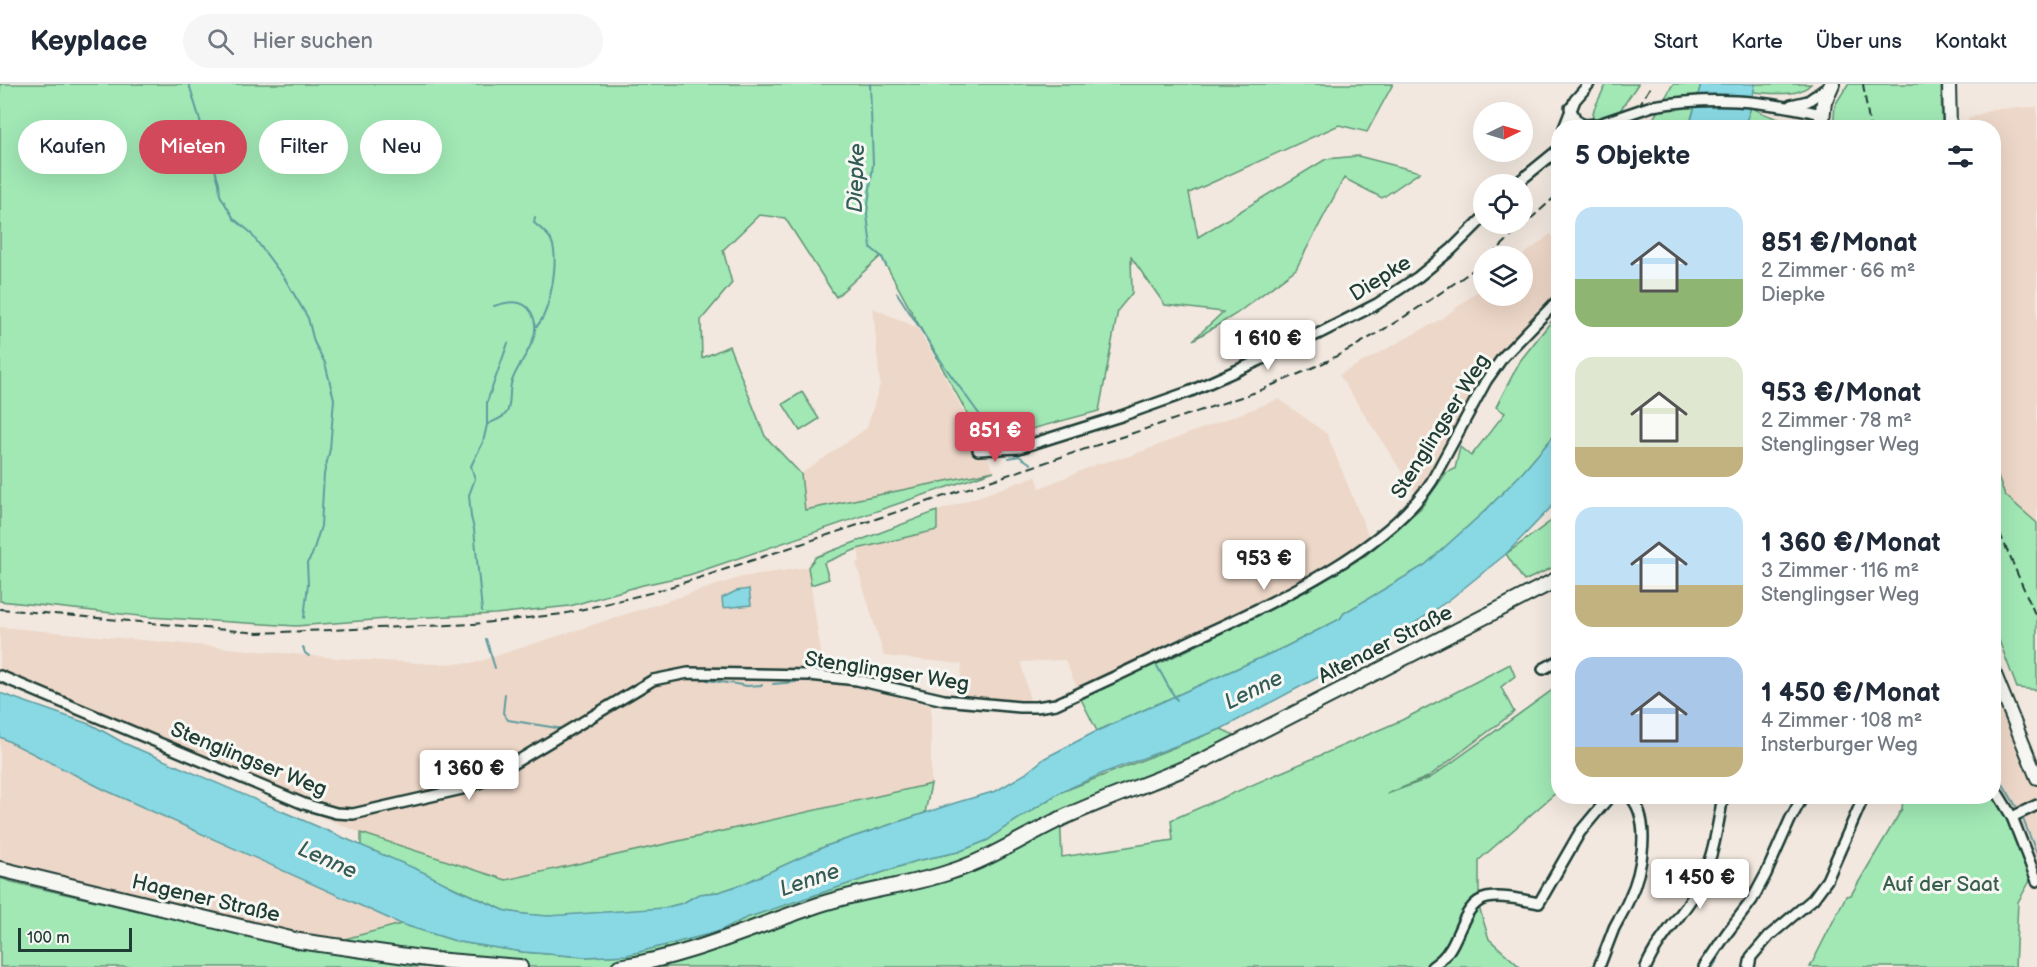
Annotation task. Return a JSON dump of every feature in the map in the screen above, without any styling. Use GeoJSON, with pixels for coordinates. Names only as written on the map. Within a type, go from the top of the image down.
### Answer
{"type":"FeatureCollection","features":[{"type":"Feature","properties":{"kind":"main road"},"geometry":{"type":"LineString","coordinates":[[1822,120],[1831,84]]}},
{"type":"Feature","properties":{"kind":"main road"},"geometry":{"type":"LineString","coordinates":[[1949,84],[1950,120]]}},
{"type":"Feature","properties":{"kind":"main road","name":"Altenaer Straße"},"geometry":{"type":"LineString","coordinates":[[619,967],[652,961],[714,942],[832,901],[945,874],[1001,851],[1053,822],[1206,759],[1551,583]]}},
{"type":"Feature","properties":{"kind":"main road"},"geometry":{"type":"LineString","coordinates":[[2001,688],[2035,765],[2037,778]]}},
{"type":"Feature","properties":{"kind":"main road","name":"Hagener Straße"},"geometry":{"type":"LineString","coordinates":[[0,869],[299,941],[405,956],[520,967]]}},
{"type":"Feature","properties":{"kind":"street"},"geometry":{"type":"LineString","coordinates":[[1566,120],[1575,100],[1589,84]]}},
{"type":"Feature","properties":{"kind":"street"},"geometry":{"type":"LineString","coordinates":[[1785,105],[1808,101],[1831,84]]}},
{"type":"Feature","properties":{"kind":"street"},"geometry":{"type":"LineString","coordinates":[[1613,120],[1652,106],[1715,99],[1749,100],[1785,105],[1820,120]]}},
{"type":"Feature","properties":{"kind":"street"},"geometry":{"type":"LineString","coordinates":[[1570,108],[1576,120]]}},
{"type":"Feature","properties":{"kind":"street"},"geometry":{"type":"LineString","coordinates":[[1528,174],[1551,156]]}},
{"type":"Feature","properties":{"kind":"street","name":"Diepke"},"geometry":{"type":"LineString","coordinates":[[978,450],[1019,448],[1191,391],[1318,334],[1377,304],[1418,277],[1473,228]]}},
{"type":"Feature","properties":{"kind":"street","name":"Stenglingser Weg"},"geometry":{"type":"LineString","coordinates":[[0,676],[304,804],[336,813],[353,814],[462,789],[484,781],[653,680],[688,673],[809,675],[857,680],[944,700],[1020,707],[1056,704],[1266,605],[1366,546],[1403,517],[1432,481],[1486,381],[1503,357],[1551,307]]}},
{"type":"Feature","properties":{"kind":"street"},"geometry":{"type":"LineString","coordinates":[[1543,669],[1551,665]]}},
{"type":"Feature","properties":{"kind":"street"},"geometry":{"type":"LineString","coordinates":[[2001,799],[2012,817],[2037,881]]}},
{"type":"Feature","properties":{"kind":"street"},"geometry":{"type":"LineString","coordinates":[[1539,914],[1539,903],[1580,831],[1603,804]]}},
{"type":"Feature","properties":{"kind":"street"},"geometry":{"type":"LineString","coordinates":[[1599,967],[1615,926],[1630,897],[1639,868],[1642,824],[1636,804]]}},
{"type":"Feature","properties":{"kind":"street"},"geometry":{"type":"LineString","coordinates":[[1646,967],[1656,948],[1698,888],[1715,845],[1722,804]]}},
{"type":"Feature","properties":{"kind":"street"},"geometry":{"type":"LineString","coordinates":[[1704,967],[1752,900],[1799,804]]}},
{"type":"Feature","properties":{"kind":"street"},"geometry":{"type":"LineString","coordinates":[[1749,967],[1751,957],[1769,936],[1813,899],[1827,880],[1860,804]]}},
{"type":"Feature","properties":{"kind":"street"},"geometry":{"type":"LineString","coordinates":[[2012,817],[2037,805]]}},
{"type":"Feature","properties":{"kind":"street"},"geometry":{"type":"LineString","coordinates":[[1432,967],[1448,952],[1472,907],[1482,899],[1505,898],[1539,903]]}},
{"type":"Feature","properties":{"kind":"shaded area"},"geometry":{"type":"Polygon","coordinates":[[[2037,107],[2037,523],[2005,495],[2001,485],[2001,120],[1968,119],[1993,109],[2037,107]]]}},
{"type":"Feature","properties":{"kind":"shaded area"},"geometry":{"type":"Polygon","coordinates":[[[1551,234],[1551,299],[1469,409],[1418,497],[1339,375],[1443,318],[1473,295],[1473,306],[1533,306],[1533,248],[1551,234]]]}},
{"type":"Feature","properties":{"kind":"shaded area"},"geometry":{"type":"Polygon","coordinates":[[[873,308],[918,328],[994,471],[805,510],[801,474],[867,428],[880,384],[873,308]]]}},
{"type":"Feature","properties":{"kind":"shaded area"},"geometry":{"type":"Polygon","coordinates":[[[1279,399],[1327,434],[1371,542],[1320,574],[1078,690],[1065,660],[1021,662],[1030,701],[959,695],[962,664],[884,656],[856,563],[860,561],[858,549],[938,530],[938,511],[1036,476],[1040,488],[1097,464],[1130,456],[1279,399]]]}},
{"type":"Feature","properties":{"kind":"shaded area"},"geometry":{"type":"Polygon","coordinates":[[[808,567],[825,679],[931,705],[931,784],[505,880],[361,833],[0,683],[0,627],[348,659],[435,664],[474,663],[742,577],[808,567]]]}},
{"type":"Feature","properties":{"kind":"shaded area"},"geometry":{"type":"Polygon","coordinates":[[[2001,677],[2035,755],[2037,755],[2037,879],[2001,799],[2001,677]]]}},
{"type":"Feature","properties":{"kind":"shaded area"},"geometry":{"type":"Polygon","coordinates":[[[0,737],[105,790],[401,924],[334,942],[256,927],[0,864],[0,737]]]}},
{"type":"Feature","properties":{"kind":"green space"},"geometry":{"type":"Polygon","coordinates":[[[0,84],[1393,84],[1367,132],[1339,125],[1189,193],[1198,237],[1326,159],[1358,156],[1420,172],[1382,198],[1344,178],[1296,269],[1236,314],[1193,340],[1223,312],[1165,305],[1131,257],[1132,293],[1118,310],[1099,411],[983,442],[881,256],[836,297],[785,218],[759,215],[723,250],[732,283],[701,320],[702,358],[729,346],[765,436],[801,474],[805,510],[994,471],[689,575],[643,585],[570,606],[495,614],[296,626],[149,617],[0,601],[0,84]]]}},
{"type":"Feature","properties":{"kind":"green space"},"geometry":{"type":"Polygon","coordinates":[[[1606,84],[1638,84],[1614,120],[1592,120],[1594,109],[1606,84]]]}},
{"type":"Feature","properties":{"kind":"green space"},"geometry":{"type":"Polygon","coordinates":[[[1673,84],[1701,84],[1691,120],[1653,120],[1673,84]]]}},
{"type":"Feature","properties":{"kind":"green space"},"geometry":{"type":"Polygon","coordinates":[[[1755,84],[1811,84],[1799,91],[1784,94],[1753,92],[1755,84]]]}},
{"type":"Feature","properties":{"kind":"green space"},"geometry":{"type":"Polygon","coordinates":[[[1848,84],[1941,84],[1942,120],[1834,120],[1835,105],[1848,84]]]}},
{"type":"Feature","properties":{"kind":"green space"},"geometry":{"type":"Polygon","coordinates":[[[1751,107],[1782,120],[1747,120],[1751,107]]]}},
{"type":"Feature","properties":{"kind":"green space"},"geometry":{"type":"Polygon","coordinates":[[[1551,322],[1551,439],[1486,510],[1425,565],[1344,613],[1340,619],[1285,647],[1097,731],[1077,691],[1163,662],[1281,604],[1365,556],[1421,508],[1446,473],[1455,469],[1460,447],[1471,456],[1505,413],[1496,407],[1520,361],[1551,322]]]}},
{"type":"Feature","properties":{"kind":"green space"},"geometry":{"type":"Polygon","coordinates":[[[802,392],[819,419],[800,431],[783,404],[802,392]]]}},
{"type":"Feature","properties":{"kind":"green space"},"geometry":{"type":"Polygon","coordinates":[[[2001,485],[2005,495],[2037,523],[2037,690],[2017,688],[2001,646],[2001,485]]]}},
{"type":"Feature","properties":{"kind":"green space"},"geometry":{"type":"Polygon","coordinates":[[[937,511],[937,530],[857,549],[824,563],[829,579],[811,585],[808,567],[816,557],[937,511]]]}},
{"type":"Feature","properties":{"kind":"green space"},"geometry":{"type":"Polygon","coordinates":[[[1551,521],[1551,568],[1524,581],[1506,554],[1551,521]]]}},
{"type":"Feature","properties":{"kind":"green space"},"geometry":{"type":"Polygon","coordinates":[[[1510,664],[1515,676],[1501,687],[1514,712],[1428,777],[1387,794],[1430,778],[1551,691],[1551,797],[1479,860],[1479,907],[1489,939],[1520,967],[0,967],[0,878],[307,949],[401,924],[459,942],[523,952],[585,957],[627,955],[717,932],[746,918],[916,861],[958,852],[988,840],[1059,793],[1221,729],[1239,737],[1196,758],[1060,814],[1062,857],[1173,840],[1171,820],[1402,720],[1510,664]]]}},
{"type":"Feature","properties":{"kind":"green space"},"geometry":{"type":"Polygon","coordinates":[[[931,784],[925,813],[826,846],[743,884],[719,892],[699,894],[683,903],[664,908],[565,916],[506,911],[361,846],[361,833],[506,880],[931,784]]]}},
{"type":"Feature","properties":{"kind":"green space","name":"Auf der Saat"},"geometry":{"type":"Polygon","coordinates":[[[1902,804],[1998,804],[2034,874],[2018,902],[2015,967],[1810,967],[1846,896],[1851,895],[1902,809],[1902,804]]]}},
{"type":"Feature","properties":{"kind":"water"},"geometry":{"type":"Polygon","coordinates":[[[1701,84],[1755,84],[1746,120],[1691,120],[1701,84]]]}},
{"type":"Feature","properties":{"kind":"water","name":"Lenne"},"geometry":{"type":"Polygon","coordinates":[[[1551,439],[1551,507],[1506,554],[1449,600],[1397,635],[1221,729],[1106,772],[1059,793],[988,840],[958,852],[916,861],[746,918],[717,932],[627,955],[585,957],[523,952],[459,942],[401,924],[105,790],[0,737],[0,693],[92,725],[124,743],[423,872],[506,911],[548,916],[664,908],[683,903],[699,894],[719,892],[743,884],[826,846],[996,791],[1025,774],[1045,758],[1097,731],[1285,647],[1340,619],[1344,613],[1425,565],[1486,510],[1551,439]]]}},
{"type":"Feature","properties":{"kind":"water"},"geometry":{"type":"Polygon","coordinates":[[[749,589],[751,605],[723,608],[722,598],[736,591],[749,589]]]}},
{"type":"Feature","properties":{"kind":"waterway"},"geometry":{"type":"LineString","coordinates":[[189,84],[219,183],[220,195],[234,219],[249,231],[285,279],[308,318],[314,342],[325,363],[334,399],[330,449],[324,474],[321,526],[312,555],[307,563],[308,584],[304,618]]}},
{"type":"Feature","properties":{"kind":"waterway","name":"Diepke"},"geometry":{"type":"LineString","coordinates":[[870,84],[873,164],[867,214],[871,248],[882,257],[886,266]]}},
{"type":"Feature","properties":{"kind":"waterway"},"geometry":{"type":"LineString","coordinates":[[535,217],[534,223],[546,233],[554,248],[554,271],[550,297],[537,326]]}},
{"type":"Feature","properties":{"kind":"waterway","name":"Diepke"},"geometry":{"type":"LineString","coordinates":[[897,293],[945,367],[998,440]]}},
{"type":"Feature","properties":{"kind":"waterway"},"geometry":{"type":"LineString","coordinates":[[488,424],[506,414],[514,375],[529,349],[535,331],[535,322],[531,312],[524,305],[509,302],[494,306]]}},
{"type":"Feature","properties":{"kind":"waterway"},"geometry":{"type":"LineString","coordinates":[[482,611],[469,495],[475,479],[471,466],[483,442],[487,425],[487,402],[508,343]]}},
{"type":"Feature","properties":{"kind":"waterway","name":"Diepke"},"geometry":{"type":"LineString","coordinates":[[1009,458],[1019,456],[1031,464]]}},
{"type":"Feature","properties":{"kind":"waterway"},"geometry":{"type":"LineString","coordinates":[[486,639],[495,668]]}},
{"type":"Feature","properties":{"kind":"waterway"},"geometry":{"type":"LineString","coordinates":[[303,647],[309,656]]}},
{"type":"Feature","properties":{"kind":"waterway","name":"Diepke"},"geometry":{"type":"LineString","coordinates":[[1157,666],[1177,700]]}},
{"type":"Feature","properties":{"kind":"waterway"},"geometry":{"type":"LineString","coordinates":[[707,680],[727,683]]}},
{"type":"Feature","properties":{"kind":"waterway"},"geometry":{"type":"LineString","coordinates":[[773,684],[796,682]]}},
{"type":"Feature","properties":{"kind":"waterway"},"geometry":{"type":"LineString","coordinates":[[730,683],[747,686],[762,685]]}},
{"type":"Feature","properties":{"kind":"waterway"},"geometry":{"type":"LineString","coordinates":[[505,694],[503,713],[508,720],[563,729]]}},
{"type":"Feature","properties":{"kind":"waterway"},"geometry":{"type":"LineString","coordinates":[[2001,781],[2016,806]]}},
{"type":"Feature","properties":{"kind":"waterway"},"geometry":{"type":"LineString","coordinates":[[2023,819],[2037,854]]}},
{"type":"Feature","properties":{"kind":"waterway"},"geometry":{"type":"LineString","coordinates":[[1713,967],[1721,953]]}},
{"type":"Feature","properties":{"kind":"railway"},"geometry":{"type":"LineString","coordinates":[[1627,120],[1652,84]]}},
{"type":"Feature","properties":{"kind":"railway"},"geometry":{"type":"LineString","coordinates":[[1863,84],[1869,120]]}},
{"type":"Feature","properties":{"kind":"railway"},"geometry":{"type":"LineString","coordinates":[[1501,246],[1551,200]]}},
{"type":"Feature","properties":{"kind":"railway"},"geometry":{"type":"LineString","coordinates":[[0,609],[258,633],[474,624],[563,614],[654,592],[708,575],[1259,391],[1322,363],[1371,337],[1473,270]]}},
{"type":"Feature","properties":{"kind":"railway"},"geometry":{"type":"LineString","coordinates":[[2001,536],[2037,619]]}}]}
